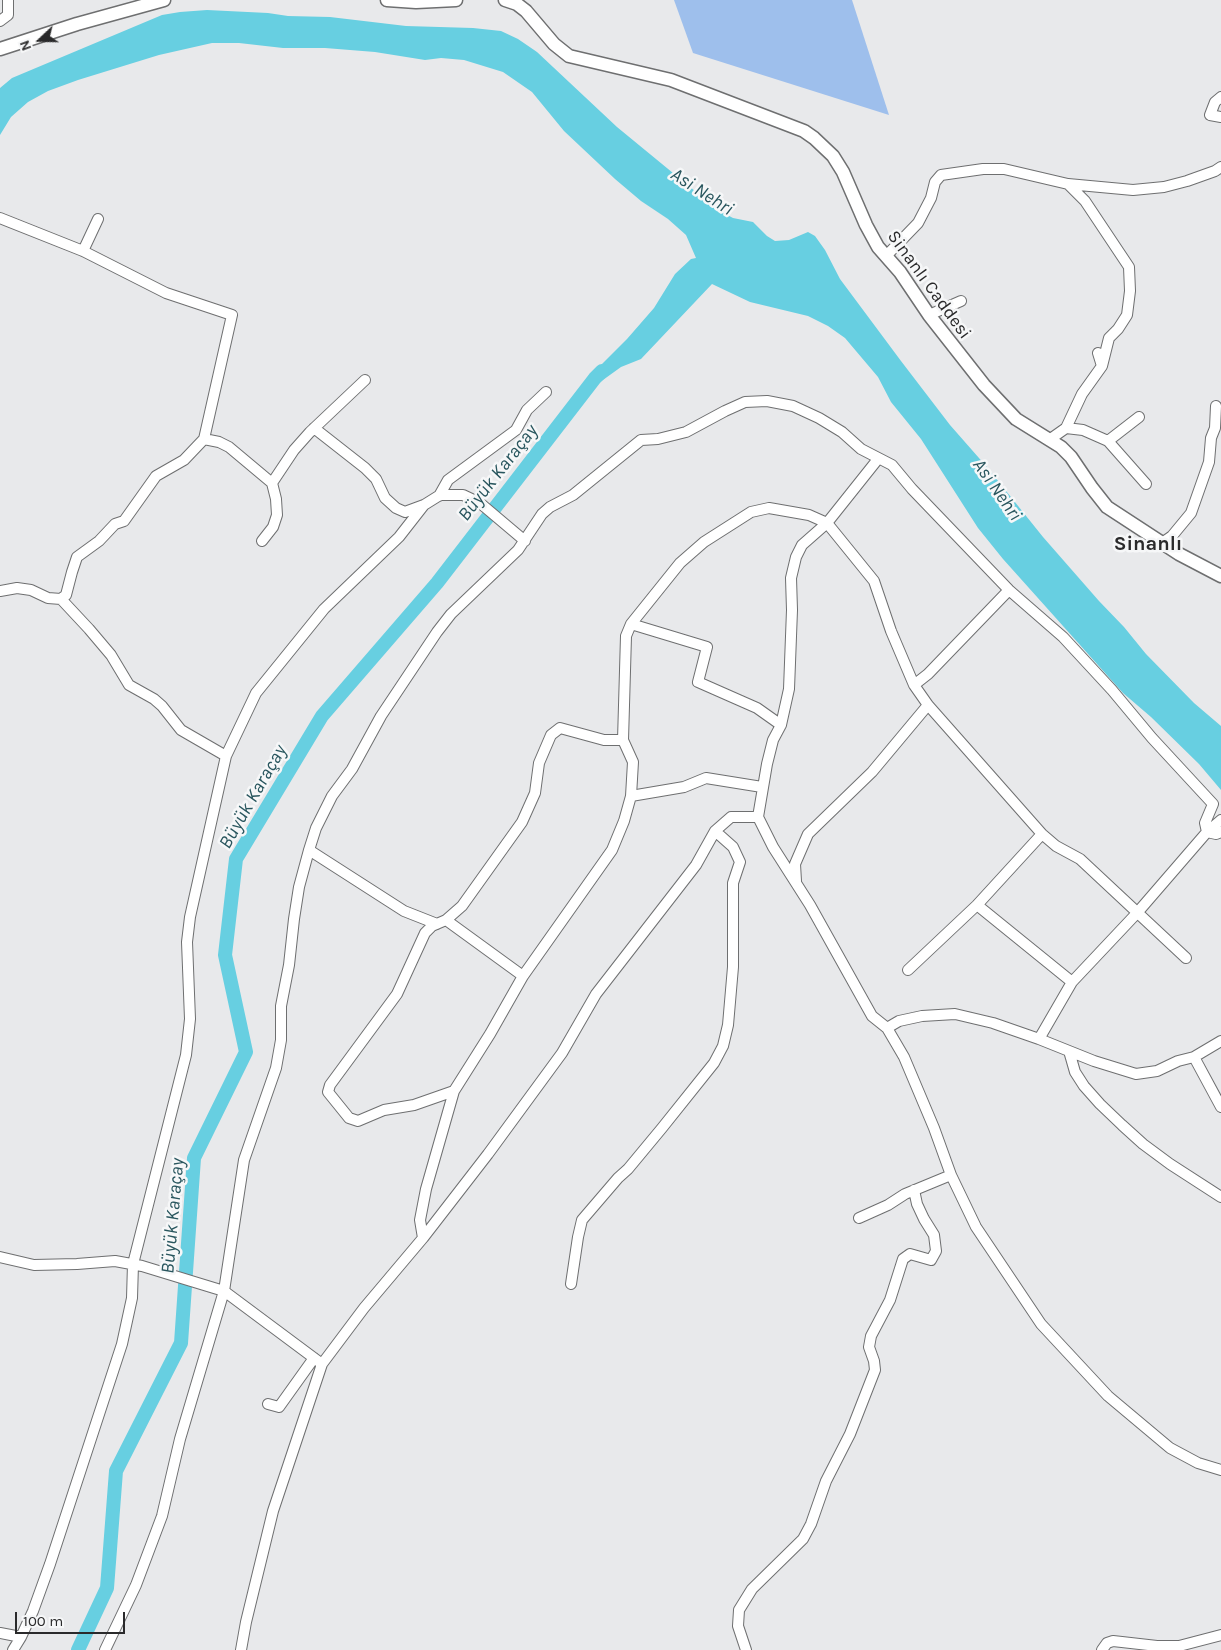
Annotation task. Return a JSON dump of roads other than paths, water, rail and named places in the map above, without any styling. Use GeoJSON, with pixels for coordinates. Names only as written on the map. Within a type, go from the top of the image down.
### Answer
{"type":"FeatureCollection","features":[{"type":"Feature","properties":{"kind":"main road"},"geometry":{"type":"LineString","coordinates":[[0,49],[77,24],[164,0]]}},
{"type":"Feature","properties":{"kind":"main road"},"geometry":{"type":"LineString","coordinates":[[387,0],[416,2],[456,0]]}},
{"type":"Feature","properties":{"kind":"main road","name":"Sinanlı Caddesi"},"geometry":{"type":"LineString","coordinates":[[505,0],[517,4],[526,11],[561,50],[569,56],[672,80],[804,131],[814,138],[833,156],[878,247],[900,272],[929,315],[984,385],[1006,409],[1016,419],[1071,457],[1107,507],[1162,543],[1221,576]]}},
{"type":"Feature","properties":{"kind":"street"},"geometry":{"type":"LineString","coordinates":[[0,21],[8,15],[8,0]]}},
{"type":"Feature","properties":{"kind":"street"},"geometry":{"type":"LineString","coordinates":[[1221,97],[1215,102],[1210,115],[1221,117]]}},
{"type":"Feature","properties":{"kind":"street"},"geometry":{"type":"LineString","coordinates":[[886,255],[918,223],[931,198],[935,182],[940,175],[983,169],[1004,169],[1068,184],[1133,190],[1164,187],[1215,171],[1221,167]]}},
{"type":"Feature","properties":{"kind":"street"},"geometry":{"type":"LineString","coordinates":[[1049,440],[1066,428],[1082,394],[1102,366],[1109,338],[1127,316],[1130,291],[1129,267],[1085,201],[1068,184]]}},
{"type":"Feature","properties":{"kind":"street"},"geometry":{"type":"LineString","coordinates":[[0,218],[83,251],[166,293],[232,315],[204,440],[184,460],[156,476],[124,521],[115,524],[99,541],[77,557],[66,595],[60,599],[48,598],[31,590],[17,588],[0,591]]}},
{"type":"Feature","properties":{"kind":"street"},"geometry":{"type":"LineString","coordinates":[[83,251],[98,220]]}},
{"type":"Feature","properties":{"kind":"street"},"geometry":{"type":"LineString","coordinates":[[929,315],[961,301]]}},
{"type":"Feature","properties":{"kind":"street"},"geometry":{"type":"LineString","coordinates":[[1098,353],[1102,366]]}},
{"type":"Feature","properties":{"kind":"street"},"geometry":{"type":"LineString","coordinates":[[272,483],[294,450],[314,428],[365,380]]}},
{"type":"Feature","properties":{"kind":"street"},"geometry":{"type":"LineString","coordinates":[[439,496],[448,480],[516,430],[527,410],[546,392]]}},
{"type":"Feature","properties":{"kind":"street"},"geometry":{"type":"LineString","coordinates":[[105,1650],[136,1585],[162,1516],[180,1438],[224,1291],[244,1160],[276,1068],[281,1040],[281,1006],[289,965],[299,887],[316,828],[332,796],[352,769],[380,716],[437,632],[470,594],[518,550],[542,514],[550,507],[573,495],[641,440],[658,439],[686,432],[725,410],[745,402],[766,401],[793,406],[819,418],[842,432],[861,449],[892,465],[912,489],[1009,590],[1063,637],[1213,804],[1205,823],[1206,832]]}},
{"type":"Feature","properties":{"kind":"street"},"geometry":{"type":"LineString","coordinates":[[1162,543],[1172,536],[1191,513],[1196,493],[1209,462],[1211,438],[1216,428],[1216,406]]}},
{"type":"Feature","properties":{"kind":"street"},"geometry":{"type":"LineString","coordinates":[[1108,441],[1139,417]]}},
{"type":"Feature","properties":{"kind":"street"},"geometry":{"type":"LineString","coordinates":[[314,428],[365,468],[376,479],[385,498],[396,508],[405,512],[424,505],[439,496],[463,495],[480,503],[525,541]]}},
{"type":"Feature","properties":{"kind":"street"},"geometry":{"type":"LineString","coordinates":[[1066,428],[1083,430],[1108,441],[1146,484]]}},
{"type":"Feature","properties":{"kind":"street"},"geometry":{"type":"LineString","coordinates":[[204,440],[219,442],[229,446],[272,483],[278,515],[273,527],[262,541]]}},
{"type":"Feature","properties":{"kind":"street"},"geometry":{"type":"LineString","coordinates":[[878,459],[827,523],[802,545],[796,557],[791,578],[792,610],[789,689],[782,725],[773,740],[762,787],[758,817],[773,847],[796,882],[872,1016],[887,1028],[904,1057],[951,1174],[976,1227],[1041,1324],[1108,1396],[1170,1448],[1198,1463],[1221,1470]]}},
{"type":"Feature","properties":{"kind":"street"},"geometry":{"type":"LineString","coordinates":[[13,1650],[33,1611],[50,1564],[122,1344],[186,1055],[190,1019],[187,942],[190,917],[226,756],[256,693],[324,609],[399,537],[424,505]]}},
{"type":"Feature","properties":{"kind":"street"},"geometry":{"type":"LineString","coordinates":[[423,1238],[420,1220],[426,1189],[454,1091],[523,976],[612,850],[624,821],[631,796],[633,762],[623,740],[626,636],[631,624],[680,563],[704,542],[751,512],[769,508],[809,515],[827,523],[874,581],[891,630],[914,685],[928,705],[1042,834],[1056,846],[1080,859],[1186,958]]}},
{"type":"Feature","properties":{"kind":"street"},"geometry":{"type":"LineString","coordinates":[[914,685],[928,674],[1009,590]]}},
{"type":"Feature","properties":{"kind":"street"},"geometry":{"type":"LineString","coordinates":[[60,599],[111,655],[129,685],[162,706],[181,730],[226,756]]}},
{"type":"Feature","properties":{"kind":"street"},"geometry":{"type":"LineString","coordinates":[[631,624],[707,647],[698,682],[757,708],[782,725]]}},
{"type":"Feature","properties":{"kind":"street"},"geometry":{"type":"LineString","coordinates":[[796,882],[795,864],[808,834],[872,772],[928,705]]}},
{"type":"Feature","properties":{"kind":"street"},"geometry":{"type":"LineString","coordinates":[[454,1091],[414,1105],[384,1110],[358,1121],[349,1118],[328,1092],[330,1085],[397,994],[425,933],[432,926],[442,922],[462,906],[522,822],[536,793],[539,763],[551,735],[560,728],[604,740],[623,740]]}},
{"type":"Feature","properties":{"kind":"street"},"geometry":{"type":"LineString","coordinates":[[631,796],[684,787],[706,778],[762,787]]}},
{"type":"Feature","properties":{"kind":"street"},"geometry":{"type":"LineString","coordinates":[[268,1404],[279,1408],[423,1238],[562,1053],[596,994],[696,865],[715,831],[731,817],[758,817]]}},
{"type":"Feature","properties":{"kind":"street"},"geometry":{"type":"LineString","coordinates":[[1038,1038],[1072,982],[1137,913],[1206,832],[1221,820]]}},
{"type":"Feature","properties":{"kind":"street"},"geometry":{"type":"LineString","coordinates":[[571,1284],[582,1220],[662,1128],[714,1063],[723,1046],[728,1025],[733,967],[733,883],[740,862],[733,847],[715,831]]}},
{"type":"Feature","properties":{"kind":"street"},"geometry":{"type":"LineString","coordinates":[[1206,832],[1216,834],[1221,832]]}},
{"type":"Feature","properties":{"kind":"street"},"geometry":{"type":"LineString","coordinates":[[908,970],[977,905],[1042,834]]}},
{"type":"Feature","properties":{"kind":"street"},"geometry":{"type":"LineString","coordinates":[[309,850],[404,911],[442,922],[523,976]]}},
{"type":"Feature","properties":{"kind":"street"},"geometry":{"type":"LineString","coordinates":[[977,905],[1072,982]]}},
{"type":"Feature","properties":{"kind":"street"},"geometry":{"type":"LineString","coordinates":[[887,1028],[900,1021],[922,1016],[955,1014],[993,1023],[1038,1038],[1094,1061],[1136,1074],[1157,1071],[1178,1061],[1194,1057],[1221,1041]]}},
{"type":"Feature","properties":{"kind":"street"},"geometry":{"type":"LineString","coordinates":[[1068,1051],[1075,1072],[1100,1104],[1143,1144],[1221,1196]]}},
{"type":"Feature","properties":{"kind":"street"},"geometry":{"type":"LineString","coordinates":[[1194,1057],[1221,1107]]}},
{"type":"Feature","properties":{"kind":"street"},"geometry":{"type":"LineString","coordinates":[[859,1218],[875,1212],[914,1190],[951,1174]]}},
{"type":"Feature","properties":{"kind":"street"},"geometry":{"type":"LineString","coordinates":[[746,1650],[738,1626],[738,1610],[752,1588],[803,1539],[811,1524],[826,1481],[850,1434],[875,1370],[869,1347],[871,1336],[890,1300],[903,1259],[910,1254],[931,1260],[936,1251],[934,1235],[917,1204],[914,1190]]}},
{"type":"Feature","properties":{"kind":"street"},"geometry":{"type":"LineString","coordinates":[[0,1258],[34,1265],[115,1261],[138,1265],[224,1291],[318,1361]]}},
{"type":"Feature","properties":{"kind":"street"},"geometry":{"type":"LineString","coordinates":[[241,1650],[272,1511],[318,1361]]}},
{"type":"Feature","properties":{"kind":"street"},"geometry":{"type":"LineString","coordinates":[[0,1633],[21,1637]]}},
{"type":"Feature","properties":{"kind":"street"},"geometry":{"type":"LineString","coordinates":[[1102,1650],[1108,1643],[1113,1641],[1157,1646],[1179,1646],[1221,1635]]}},
{"type":"Feature","properties":{"kind":"water","name":"Asi Nehri"},"geometry":{"type":"Polygon","coordinates":[[[207,10],[330,17],[406,26],[473,28],[501,31],[518,39],[537,52],[617,127],[718,210],[733,218],[753,222],[775,241],[789,240],[808,232],[815,236],[825,250],[840,279],[950,425],[986,466],[1043,537],[1146,654],[1194,703],[1221,726],[1221,790],[1199,764],[1151,717],[1123,693],[1003,559],[978,528],[921,439],[891,402],[878,377],[845,338],[828,326],[808,316],[750,302],[712,284],[641,359],[621,367],[596,385],[590,384],[586,380],[627,339],[654,308],[675,274],[691,259],[696,258],[686,235],[615,179],[564,131],[532,92],[503,72],[464,60],[441,58],[425,60],[375,52],[325,48],[283,48],[239,43],[212,43],[159,55],[48,91],[28,102],[11,117],[0,135],[0,88],[12,78],[162,15],[207,10]]]}},
{"type":"Feature","properties":{"kind":"waterway","name":"Büyük Karaçay"},"geometry":{"type":"LineString","coordinates":[[78,1650],[107,1588],[116,1471],[181,1343],[194,1158],[246,1052],[225,955],[236,859],[322,716],[437,583],[602,371]]}},
{"type":"Feature","properties":{"kind":"district","name":"Sinanlı"},"geometry":{"type":"Point","coordinates":[1148,544]}}]}
